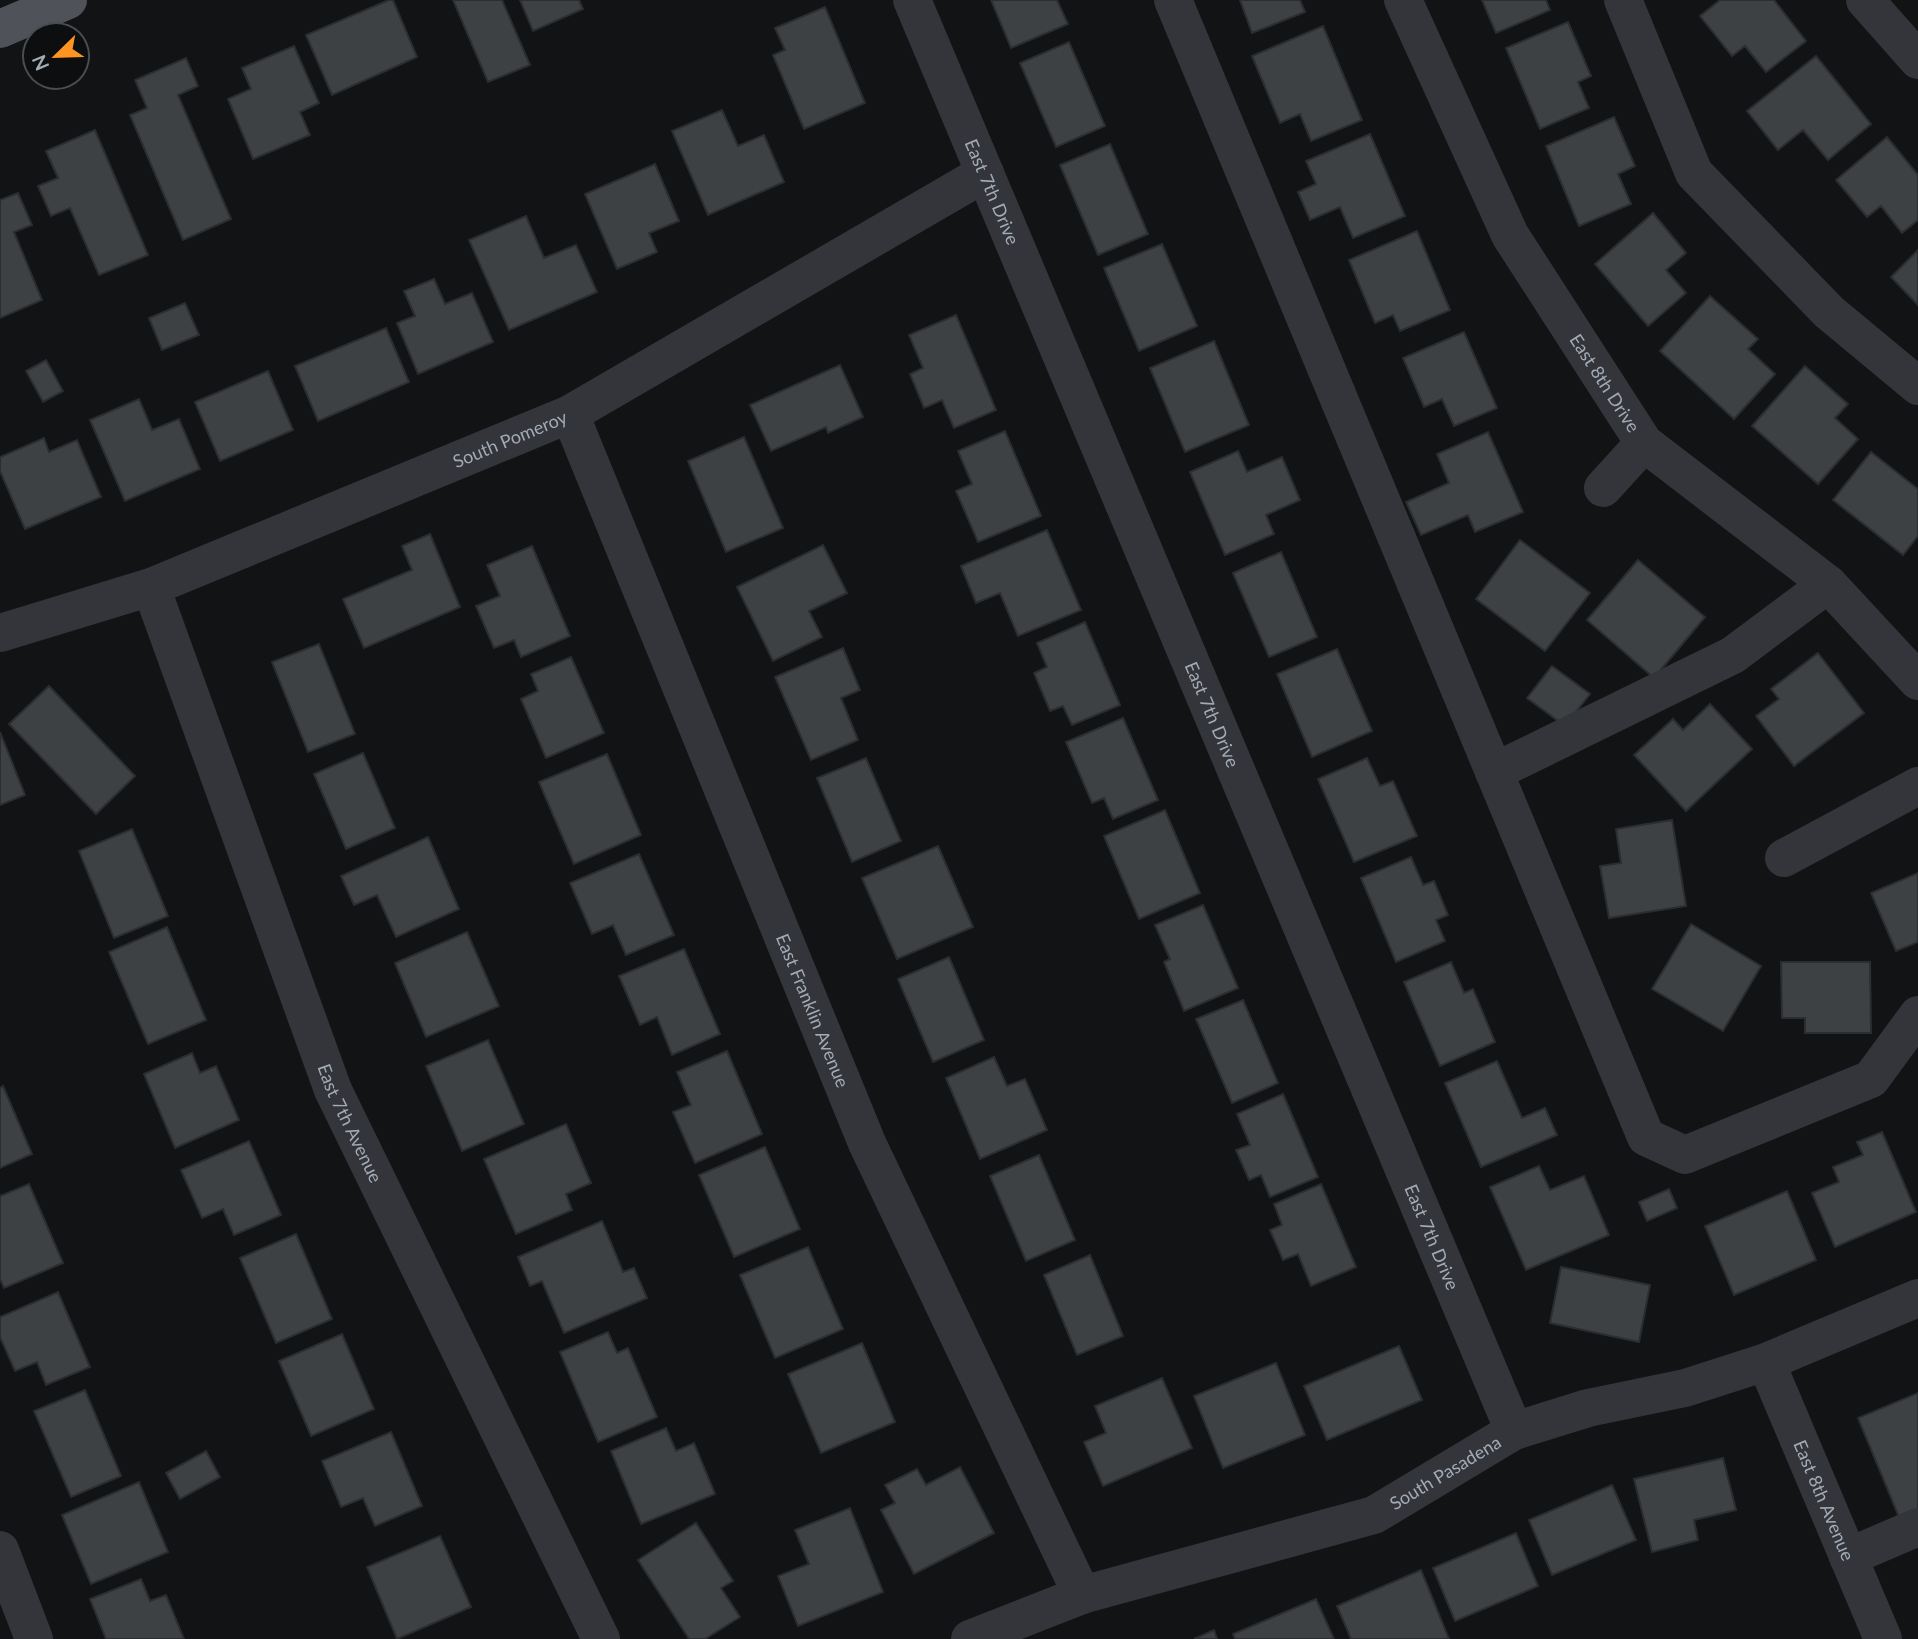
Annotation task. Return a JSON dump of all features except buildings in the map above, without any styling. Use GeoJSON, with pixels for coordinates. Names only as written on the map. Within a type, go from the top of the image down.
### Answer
{"type":"FeatureCollection","features":[{"type":"Feature","properties":{"kind":"main road"},"geometry":{"type":"LineString","coordinates":[[0,29],[68,0]]}},
{"type":"Feature","properties":{"kind":"street","name":"East 7th Drive"},"geometry":{"type":"LineString","coordinates":[[912,0],[1514,1431]]}},
{"type":"Feature","properties":{"kind":"street"},"geometry":{"type":"LineString","coordinates":[[1173,0],[1646,1137],[1685,1156],[1871,1079],[1918,1015]]}},
{"type":"Feature","properties":{"kind":"street","name":"East 8th Drive"},"geometry":{"type":"LineString","coordinates":[[1403,0],[1510,235],[1644,443],[1828,584],[1918,681]]}},
{"type":"Feature","properties":{"kind":"street"},"geometry":{"type":"LineString","coordinates":[[1623,0],[1694,173],[1829,312],[1918,386]]}},
{"type":"Feature","properties":{"kind":"street"},"geometry":{"type":"LineString","coordinates":[[1866,0],[1918,60]]}},
{"type":"Feature","properties":{"kind":"street","name":"South Pomeroy"},"geometry":{"type":"LineString","coordinates":[[0,633],[151,587],[569,414],[985,173]]}},
{"type":"Feature","properties":{"kind":"street","name":"East Franklin Avenue"},"geometry":{"type":"LineString","coordinates":[[569,414],[867,1143],[1082,1595]]}},
{"type":"Feature","properties":{"kind":"street"},"geometry":{"type":"LineString","coordinates":[[1603,488],[1644,443]]}},
{"type":"Feature","properties":{"kind":"street"},"geometry":{"type":"LineString","coordinates":[[1494,772],[1733,655],[1828,584]]}},
{"type":"Feature","properties":{"kind":"street","name":"East 7th Avenue"},"geometry":{"type":"LineString","coordinates":[[151,587],[333,1090],[601,1639]]}},
{"type":"Feature","properties":{"kind":"street"},"geometry":{"type":"LineString","coordinates":[[1784,858],[1918,786]]}},
{"type":"Feature","properties":{"kind":"street","name":"South Pasadena"},"geometry":{"type":"LineString","coordinates":[[970,1639],[1082,1595],[1374,1515],[1514,1431],[1588,1408],[1685,1388],[1766,1362],[1918,1298]]}},
{"type":"Feature","properties":{"kind":"street","name":"East 8th Avenue"},"geometry":{"type":"LineString","coordinates":[[1766,1362],[1883,1639]]}},
{"type":"Feature","properties":{"kind":"street"},"geometry":{"type":"LineString","coordinates":[[1847,1557],[1918,1527]]}},
{"type":"Feature","properties":{"kind":"street"},"geometry":{"type":"LineString","coordinates":[[0,1550],[34,1639]]}}]}
